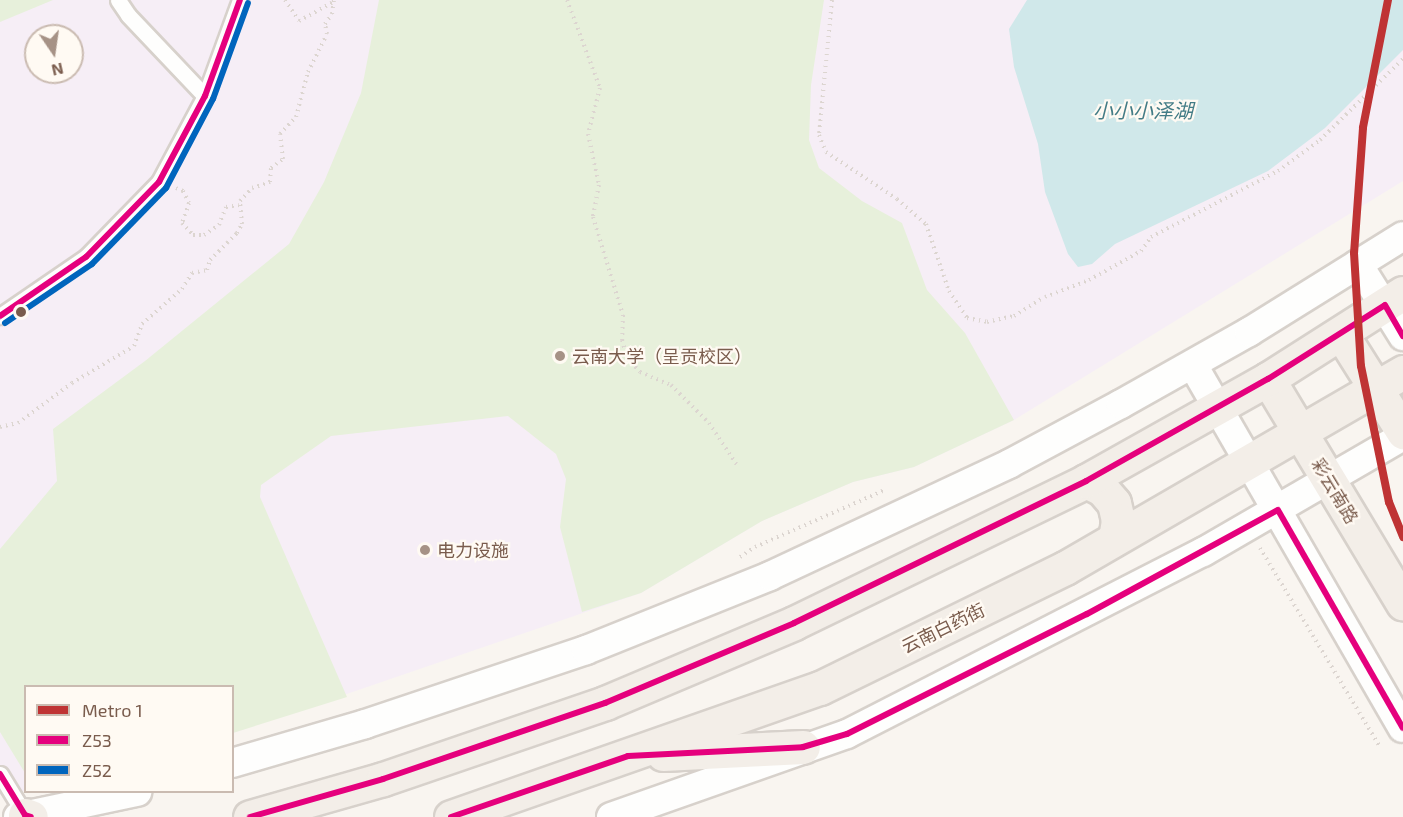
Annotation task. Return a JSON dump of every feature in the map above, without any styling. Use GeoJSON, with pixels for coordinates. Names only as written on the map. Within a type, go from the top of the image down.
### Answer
{"type":"FeatureCollection","features":[{"type":"Feature","properties":{"kind":"main road"},"geometry":{"type":"LineString","coordinates":[[250,817],[383,779],[605,703],[794,623],[1086,481],[1268,379],[1394,299]]}},
{"type":"Feature","properties":{"kind":"main road"},"geometry":{"type":"LineString","coordinates":[[1342,334],[1390,380],[1403,434]]}},
{"type":"Feature","properties":{"kind":"main road","name":"彩云南路"},"geometry":{"type":"LineString","coordinates":[[1268,379],[1403,604]]}},
{"type":"Feature","properties":{"kind":"main road","name":"云南白药街"},"geometry":{"type":"LineString","coordinates":[[451,817],[820,688],[1065,568],[1390,380]]}},
{"type":"Feature","properties":{"kind":"main road"},"geometry":{"type":"LineString","coordinates":[[1086,481],[1102,489],[1114,503],[1118,520],[1115,538]]}},
{"type":"Feature","properties":{"kind":"main road"},"geometry":{"type":"LineString","coordinates":[[628,756],[803,747]]}},
{"type":"Feature","properties":{"kind":"street"},"geometry":{"type":"LineString","coordinates":[[234,762],[365,724],[586,650],[770,576],[1009,464],[1193,365],[1403,236]]}},
{"type":"Feature","properties":{"kind":"street"},"geometry":{"type":"LineString","coordinates":[[1358,264],[1394,299],[1403,336]]}},
{"type":"Feature","properties":{"kind":"street"},"geometry":{"type":"LineString","coordinates":[[1193,365],[1403,728]]}},
{"type":"Feature","properties":{"kind":"street"},"geometry":{"type":"LineString","coordinates":[[611,817],[857,729],[1087,614],[1329,481],[1403,434]]}},
{"type":"Feature","properties":{"kind":"street"},"geometry":{"type":"LineString","coordinates":[[25,816],[132,793]]}},
{"type":"Feature","properties":{"kind":"lane"},"geometry":{"type":"LineString","coordinates":[[118,0],[128,15],[205,96]]}},
{"type":"Feature","properties":{"kind":"lane"},"geometry":{"type":"LineString","coordinates":[[0,316],[86,257],[159,182],[205,96],[240,0]]}},
{"type":"Feature","properties":{"kind":"lane"},"geometry":{"type":"LineString","coordinates":[[0,774],[25,816]]}},
{"type":"Feature","properties":{"kind":"path"},"geometry":{"type":"LineString","coordinates":[[285,0],[299,21],[333,1]]}},
{"type":"Feature","properties":{"kind":"path"},"geometry":{"type":"LineString","coordinates":[[567,0],[600,88],[588,134],[599,185],[593,217],[623,315],[622,340],[627,358],[640,372],[671,385],[709,423],[737,465]]}},
{"type":"Feature","properties":{"kind":"path"},"geometry":{"type":"LineString","coordinates":[[832,0],[819,135],[826,152],[897,199],[926,224],[949,291],[967,318],[987,322],[1014,316],[1046,297],[1089,280],[1141,251],[1159,232],[1278,171],[1320,140],[1403,59]]}},
{"type":"Feature","properties":{"kind":"path"},"geometry":{"type":"LineString","coordinates":[[159,182],[183,191],[189,203],[182,223],[193,235],[204,235],[219,225],[226,207],[239,205],[252,188],[270,182],[271,168],[283,159],[280,134],[296,117],[308,72],[327,34],[326,24],[332,14],[333,1]]}},
{"type":"Feature","properties":{"kind":"path"},"geometry":{"type":"LineString","coordinates":[[0,427],[18,423],[72,383],[134,346],[142,324],[182,290],[192,273],[207,270],[210,260],[237,232],[242,224],[239,205]]}},
{"type":"Feature","properties":{"kind":"path"},"geometry":{"type":"LineString","coordinates":[[1248,527],[1380,747]]}},
{"type":"Feature","properties":{"kind":"shaded area","name":"云南大学（呈贡校区）"},"geometry":{"type":"Polygon","coordinates":[[[0,0],[1403,0],[1403,181],[1014,420],[914,467],[853,482],[762,521],[641,593],[234,733],[234,685],[24,685],[24,791],[0,795],[0,0]]]}},
{"type":"Feature","properties":{"kind":"green space"},"geometry":{"type":"Polygon","coordinates":[[[0,0],[53,0],[0,22],[0,0]]]}},
{"type":"Feature","properties":{"kind":"green space"},"geometry":{"type":"Polygon","coordinates":[[[379,0],[824,0],[811,85],[809,140],[819,168],[862,201],[902,223],[927,290],[965,333],[1014,420],[914,467],[853,482],[762,521],[641,593],[582,612],[560,527],[566,479],[556,454],[508,416],[331,436],[261,485],[260,497],[347,697],[234,733],[234,685],[24,685],[24,771],[0,732],[0,549],[57,481],[53,429],[145,361],[289,244],[324,182],[361,93],[379,0]]]}},
{"type":"Feature","properties":{"kind":"water","name":"小小小泽湖"},"geometry":{"type":"Polygon","coordinates":[[[1027,0],[1403,0],[1403,50],[1325,128],[1268,171],[1115,244],[1092,264],[1078,267],[1068,254],[1045,192],[1038,144],[1014,67],[1009,29],[1027,0]]]}},
{"type":"Feature","properties":{"kind":"metro line","name":"1"},"geometry":{"type":"LineString","coordinates":[[1388,0],[1363,128],[1354,253],[1361,366],[1389,502],[1403,537]]}},
{"type":"Feature","properties":{"kind":"transit line","name":"Z53"},"geometry":{"type":"LineString","coordinates":[[0,316],[86,257],[159,182],[205,96],[240,0]]}},
{"type":"Feature","properties":{"kind":"transit line","name":"Z52"},"geometry":{"type":"LineString","coordinates":[[5,323],[92,264],[166,188],[213,99],[248,3]]}},
{"type":"Feature","properties":{"kind":"transit line","name":"Z53"},"geometry":{"type":"LineString","coordinates":[[250,817],[383,779],[605,703],[794,623],[1086,481],[1268,379],[1385,305],[1403,336]]}},
{"type":"Feature","properties":{"kind":"transit line","name":"Z53"},"geometry":{"type":"LineString","coordinates":[[451,817],[628,756],[803,747],[847,734],[1087,614],[1278,510],[1403,728]]}},
{"type":"Feature","properties":{"kind":"transit line","name":"Z53"},"geometry":{"type":"LineString","coordinates":[[0,774],[25,815],[31,817]]}},
{"type":"Feature","properties":{"kind":"place","name":"云南大学（呈贡校区）"},"geometry":{"type":"Point","coordinates":[560,356]}},
{"type":"Feature","properties":{"kind":"place","name":"电力设施"},"geometry":{"type":"Point","coordinates":[425,550]}}]}
